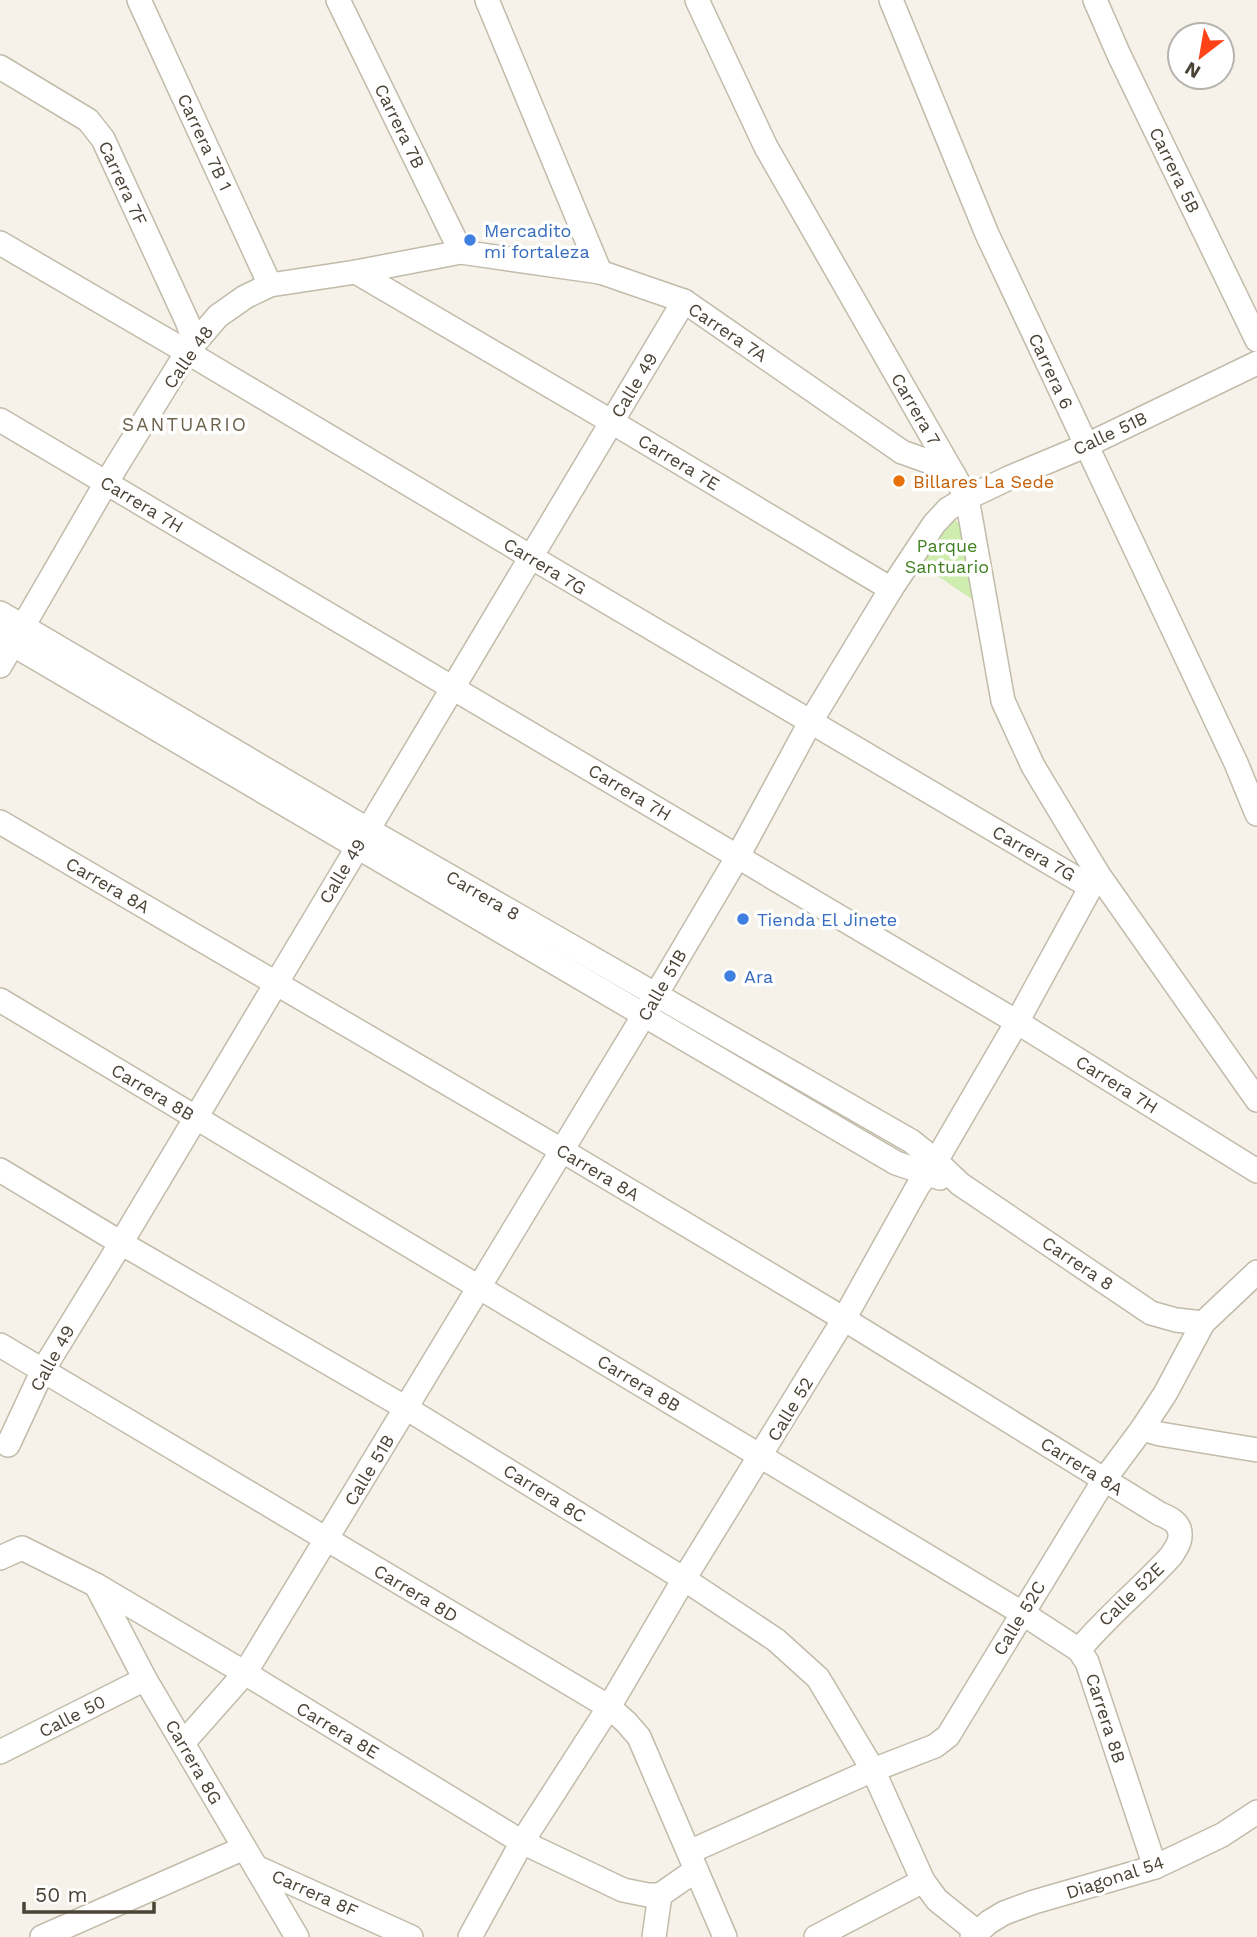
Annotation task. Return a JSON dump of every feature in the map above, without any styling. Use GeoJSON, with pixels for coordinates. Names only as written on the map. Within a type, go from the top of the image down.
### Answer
{"type":"FeatureCollection","features":[{"type":"Feature","properties":{"kind":"street","name":"Carrera 7B 1"},"geometry":{"type":"LineString","coordinates":[[139,0],[270,285]]}},
{"type":"Feature","properties":{"kind":"street","name":"Carrera 7B"},"geometry":{"type":"LineString","coordinates":[[338,0],[461,252]]}},
{"type":"Feature","properties":{"kind":"street"},"geometry":{"type":"LineString","coordinates":[[487,0],[600,272]]}},
{"type":"Feature","properties":{"kind":"street","name":"Carrera 7"},"geometry":{"type":"LineString","coordinates":[[697,0],[766,147],[967,498],[1003,701],[1033,766],[1095,880]]}},
{"type":"Feature","properties":{"kind":"street","name":"Carrera 6"},"geometry":{"type":"LineString","coordinates":[[891,0],[987,234],[1257,814]]}},
{"type":"Feature","properties":{"kind":"street","name":"Carrera 5B"},"geometry":{"type":"LineString","coordinates":[[1095,0],[1257,340]]}},
{"type":"Feature","properties":{"kind":"street","name":"Carrera 7F"},"geometry":{"type":"LineString","coordinates":[[0,67],[88,120],[103,139],[187,321],[191,348]]}},
{"type":"Feature","properties":{"kind":"street","name":"Carrera 7G"},"geometry":{"type":"LineString","coordinates":[[0,243],[191,348],[531,557],[811,722],[1095,880],[1257,1100]]}},
{"type":"Feature","properties":{"kind":"street","name":"Calle 48"},"geometry":{"type":"LineString","coordinates":[[0,666],[12,636],[191,348],[218,316],[245,297],[270,285],[461,252],[600,272]]}},
{"type":"Feature","properties":{"kind":"street","name":"Carrera 7E"},"geometry":{"type":"LineString","coordinates":[[356,272],[891,589]]}},
{"type":"Feature","properties":{"kind":"street","name":"Carrera 7A"},"geometry":{"type":"LineString","coordinates":[[600,272],[684,302],[902,452],[930,462],[954,476]]}},
{"type":"Feature","properties":{"kind":"street","name":"Calle 49"},"geometry":{"type":"LineString","coordinates":[[8,1445],[43,1370],[684,302]]}},
{"type":"Feature","properties":{"kind":"street","name":"Calle 51B"},"geometry":{"type":"LineString","coordinates":[[183,1743],[245,1673],[563,1151],[738,856],[811,722],[891,589],[934,524],[948,509],[967,498],[1086,446],[1257,363]]}},
{"type":"Feature","properties":{"kind":"street","name":"Carrera 7H"},"geometry":{"type":"LineString","coordinates":[[0,420],[1017,1022],[1257,1171]]}},
{"type":"Feature","properties":{"kind":"street","name":"Carrera 8"},"geometry":{"type":"LineString","coordinates":[[0,613],[12,636],[362,838],[656,995],[911,1141],[931,1167],[1151,1313],[1176,1320],[1203,1323]]}},
{"type":"Feature","properties":{"kind":"street","name":"Carrera 8A"},"geometry":{"type":"LineString","coordinates":[[0,822],[563,1151],[844,1319],[1171,1519],[1177,1524],[1180,1537]]}},
{"type":"Feature","properties":{"kind":"street","name":"Carrera 8"},"geometry":{"type":"LineString","coordinates":[[362,838],[644,1015],[896,1163],[931,1167]]}},
{"type":"Feature","properties":{"kind":"street","name":"Calle 52"},"geometry":{"type":"LineString","coordinates":[[470,1937],[522,1842],[609,1707],[684,1579],[844,1319],[918,1186],[1017,1022],[1095,880]]}},
{"type":"Feature","properties":{"kind":"street","name":"Carrera 8B"},"geometry":{"type":"LineString","coordinates":[[0,1000],[1022,1613],[1079,1650],[1087,1662],[1155,1867]]}},
{"type":"Feature","properties":{"kind":"street","name":"Carrera 8C"},"geometry":{"type":"LineString","coordinates":[[0,1170],[406,1408],[684,1579],[776,1640],[818,1678],[873,1770],[923,1881],[937,1900],[974,1934]]}},
{"type":"Feature","properties":{"kind":"street","name":"Calle 52C"},"geometry":{"type":"LineString","coordinates":[[660,1895],[692,1861],[873,1770],[935,1746],[948,1736],[1104,1480],[1165,1394],[1203,1323],[1257,1272]]}},
{"type":"Feature","properties":{"kind":"street","name":"Carrera 8D"},"geometry":{"type":"LineString","coordinates":[[0,1345],[609,1707],[639,1737],[725,1937]]}},
{"type":"Feature","properties":{"kind":"street"},"geometry":{"type":"LineString","coordinates":[[1142,1429],[1257,1450]]}},
{"type":"Feature","properties":{"kind":"street","name":"Calle 52E"},"geometry":{"type":"LineString","coordinates":[[1079,1650],[1097,1627],[1172,1554],[1180,1537]]}},
{"type":"Feature","properties":{"kind":"street","name":"Carrera 8E"},"geometry":{"type":"LineString","coordinates":[[0,1558],[22,1548],[96,1585],[522,1842],[623,1890],[660,1895]]}},
{"type":"Feature","properties":{"kind":"street","name":"Carrera 8G"},"geometry":{"type":"LineString","coordinates":[[96,1585],[145,1679],[297,1937]]}},
{"type":"Feature","properties":{"kind":"street","name":"Calle 50"},"geometry":{"type":"LineString","coordinates":[[0,1752],[145,1679]]}},
{"type":"Feature","properties":{"kind":"street","name":"Diagonal 54"},"geometry":{"type":"LineString","coordinates":[[974,1934],[1004,1913],[1155,1867],[1222,1835],[1257,1812]]}},
{"type":"Feature","properties":{"kind":"street"},"geometry":{"type":"LineString","coordinates":[[42,1937],[250,1857]]}},
{"type":"Feature","properties":{"kind":"street","name":"Carrera 8F"},"geometry":{"type":"LineString","coordinates":[[250,1857],[411,1937]]}},
{"type":"Feature","properties":{"kind":"street"},"geometry":{"type":"LineString","coordinates":[[816,1937],[923,1881]]}},
{"type":"Feature","properties":{"kind":"street"},"geometry":{"type":"LineString","coordinates":[[654,1937],[660,1895]]}},
{"type":"Feature","properties":{"kind":"green space","name":"Parque Santuario"},"geometry":{"type":"Polygon","coordinates":[[[954,518],[961,526],[976,602],[917,562],[932,538],[954,518]]]}},
{"type":"Feature","properties":{"kind":"place","name":"Mercadito mi fortaleza"},"geometry":{"type":"Point","coordinates":[470,240]}},
{"type":"Feature","properties":{"kind":"place","name":"Billares La Sede"},"geometry":{"type":"Point","coordinates":[899,481]}},
{"type":"Feature","properties":{"kind":"place","name":"Tienda El Jinete"},"geometry":{"type":"Point","coordinates":[743,919]}},
{"type":"Feature","properties":{"kind":"place","name":"Ara"},"geometry":{"type":"Point","coordinates":[730,976]}},
{"type":"Feature","properties":{"kind":"district","name":"SANTUARIO"},"geometry":{"type":"Point","coordinates":[185,424]}}]}
